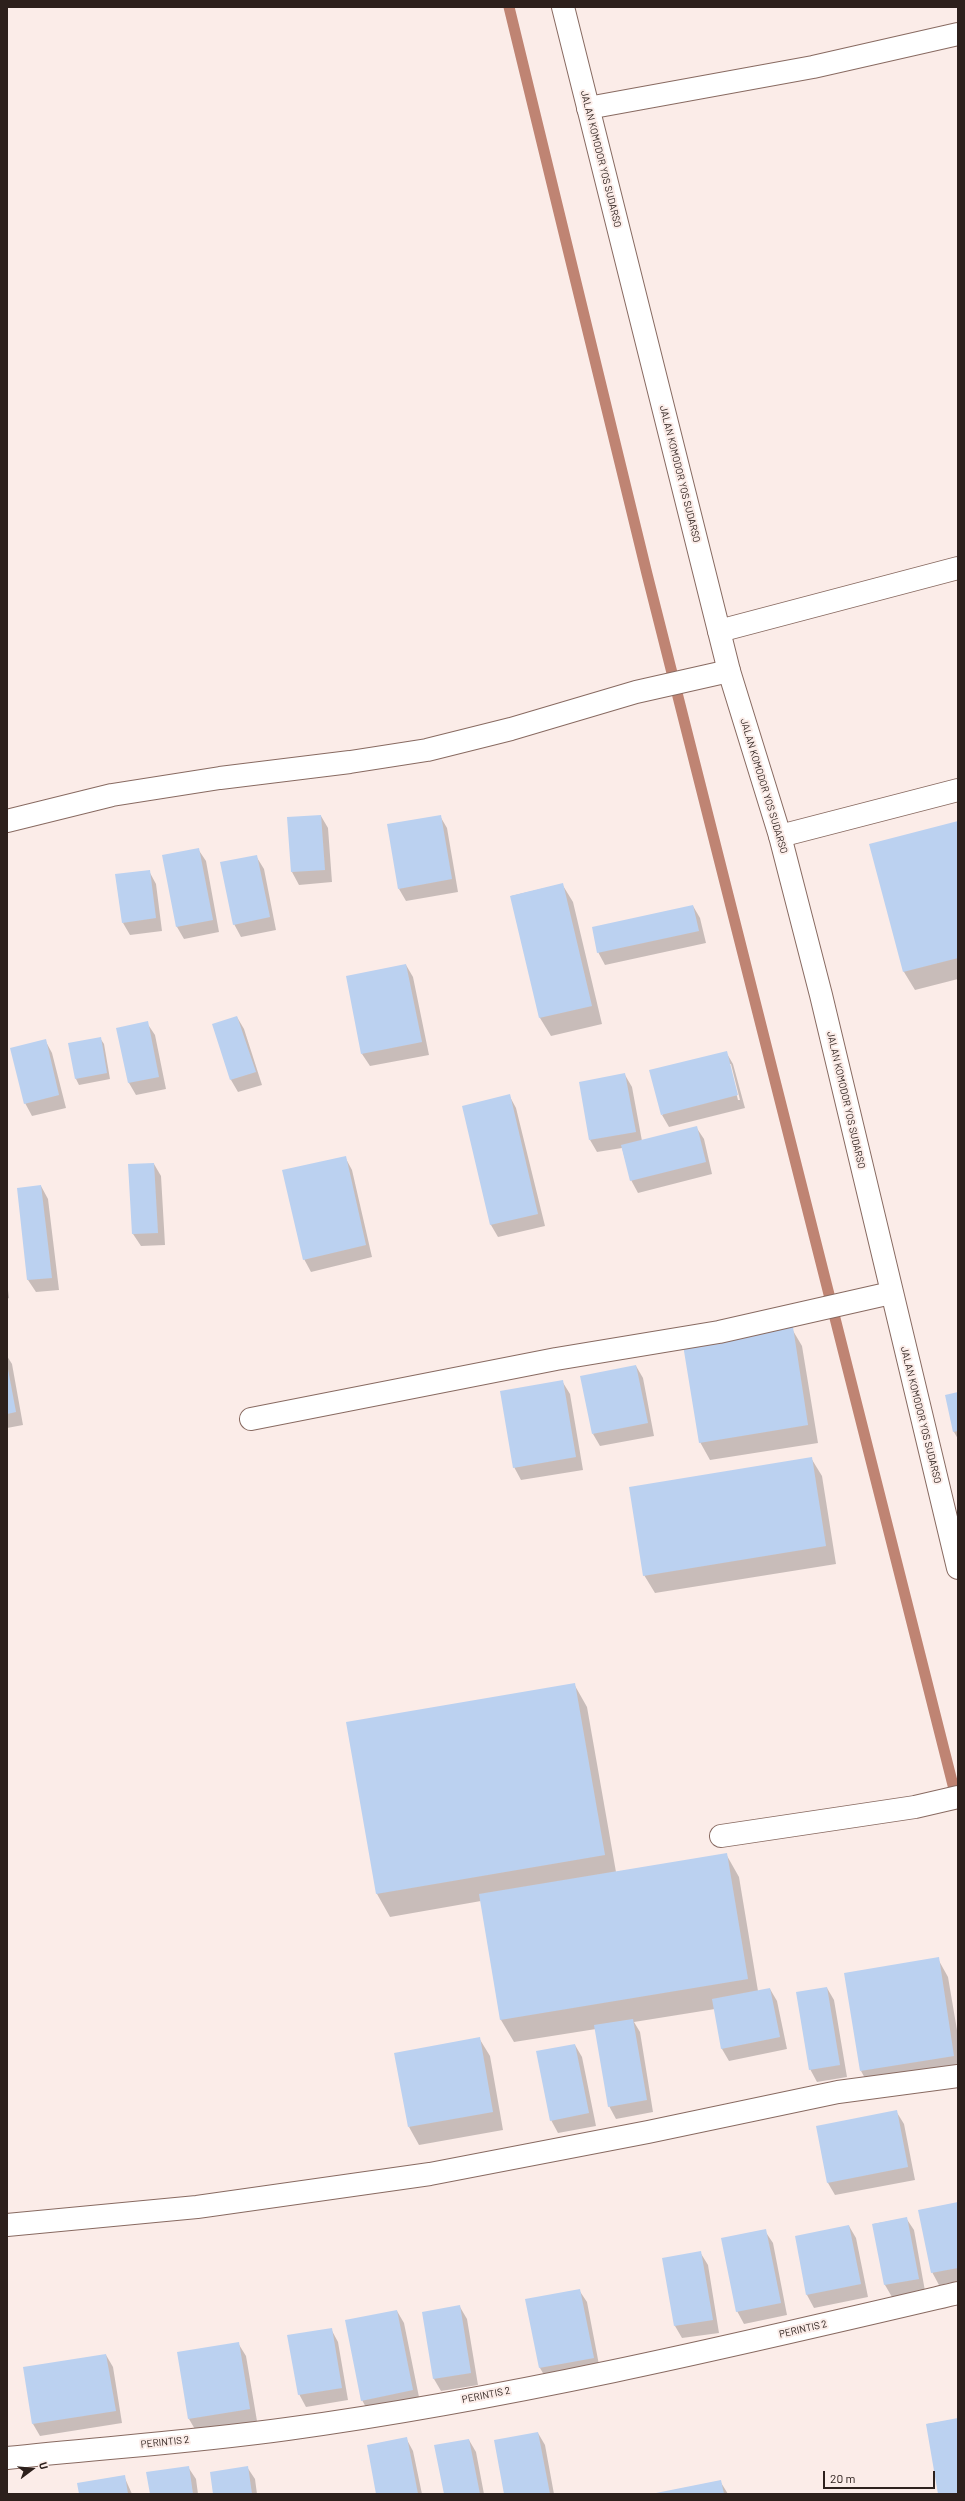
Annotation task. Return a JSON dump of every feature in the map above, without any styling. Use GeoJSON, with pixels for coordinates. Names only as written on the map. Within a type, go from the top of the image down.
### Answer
{"type":"FeatureCollection","features":[{"type":"Feature","properties":{"kind":"street","name":"JALAN KOMODOR YOS SUDARSO"},"geometry":{"type":"LineString","coordinates":[[562,7],[729,671],[780,836],[821,995],[891,1293],[958,1568]]}},
{"type":"Feature","properties":{"kind":"street"},"geometry":{"type":"LineString","coordinates":[[588,108],[813,67],[958,34]]}},
{"type":"Feature","properties":{"kind":"street"},"geometry":{"type":"LineString","coordinates":[[719,631],[958,568]]}},
{"type":"Feature","properties":{"kind":"street"},"geometry":{"type":"LineString","coordinates":[[7,821],[112,795],[220,778],[350,762],[427,750],[510,729],[636,692],[729,671]]}},
{"type":"Feature","properties":{"kind":"street"},"geometry":{"type":"LineString","coordinates":[[780,836],[958,790]]}},
{"type":"Feature","properties":{"kind":"street"},"geometry":{"type":"LineString","coordinates":[[252,1419],[556,1359],[719,1332],[891,1293]]}},
{"type":"Feature","properties":{"kind":"street"},"geometry":{"type":"LineString","coordinates":[[721,1836],[914,1807],[958,1797]]}},
{"type":"Feature","properties":{"kind":"street"},"geometry":{"type":"LineString","coordinates":[[7,2225],[197,2207],[430,2174],[633,2135],[838,2092],[958,2076]]}},
{"type":"Feature","properties":{"kind":"street","name":"PERINTIS 2"},"geometry":{"type":"LineString","coordinates":[[7,2458],[286,2429],[441,2404],[771,2337],[958,2293]]}},
{"type":"Feature","properties":{"kind":"building"},"geometry":{"type":"Polygon","coordinates":[[[321,815],[325,870],[291,872],[287,817],[321,815]]]}},
{"type":"Feature","properties":{"kind":"building"},"geometry":{"type":"Polygon","coordinates":[[[441,815],[452,879],[398,889],[387,824],[441,815]]]}},
{"type":"Feature","properties":{"kind":"building"},"geometry":{"type":"Polygon","coordinates":[[[958,821],[958,958],[903,972],[869,844],[958,821]]]}},
{"type":"Feature","properties":{"kind":"building"},"geometry":{"type":"Polygon","coordinates":[[[199,848],[213,920],[176,927],[162,855],[199,848]]]}},
{"type":"Feature","properties":{"kind":"building"},"geometry":{"type":"Polygon","coordinates":[[[257,855],[270,917],[233,925],[220,862],[257,855]]]}},
{"type":"Feature","properties":{"kind":"building"},"geometry":{"type":"Polygon","coordinates":[[[150,870],[156,918],[122,923],[115,874],[150,870]]]}},
{"type":"Feature","properties":{"kind":"building"},"geometry":{"type":"Polygon","coordinates":[[[563,883],[592,1006],[539,1018],[510,896],[563,883]]]}},
{"type":"Feature","properties":{"kind":"building"},"geometry":{"type":"Polygon","coordinates":[[[693,905],[699,931],[597,953],[592,927],[693,905]]]}},
{"type":"Feature","properties":{"kind":"building"},"geometry":{"type":"Polygon","coordinates":[[[406,964],[422,1042],[361,1054],[346,976],[406,964]]]}},
{"type":"Feature","properties":{"kind":"building"},"geometry":{"type":"Polygon","coordinates":[[[237,1016],[256,1072],[230,1080],[212,1024],[237,1016]]]}},
{"type":"Feature","properties":{"kind":"building"},"geometry":{"type":"Polygon","coordinates":[[[148,1021],[159,1077],[128,1083],[116,1028],[148,1021]]]}},
{"type":"Feature","properties":{"kind":"building"},"geometry":{"type":"Polygon","coordinates":[[[101,1037],[107,1073],[75,1079],[68,1043],[101,1037]]]}},
{"type":"Feature","properties":{"kind":"building"},"geometry":{"type":"Polygon","coordinates":[[[46,1039],[59,1095],[24,1104],[10,1048],[46,1039]]]}},
{"type":"Feature","properties":{"kind":"building"},"geometry":{"type":"Polygon","coordinates":[[[727,1051],[738,1095],[661,1115],[649,1070],[727,1051]]]}},
{"type":"Feature","properties":{"kind":"building"},"geometry":{"type":"Polygon","coordinates":[[[625,1073],[636,1132],[589,1140],[579,1082],[625,1073]]]}},
{"type":"Feature","properties":{"kind":"building"},"geometry":{"type":"Polygon","coordinates":[[[510,1094],[538,1214],[490,1225],[462,1106],[510,1094]]]}},
{"type":"Feature","properties":{"kind":"building"},"geometry":{"type":"Polygon","coordinates":[[[697,1126],[706,1162],[630,1181],[621,1145],[697,1126]]]}},
{"type":"Feature","properties":{"kind":"building"},"geometry":{"type":"Polygon","coordinates":[[[346,1156],[366,1245],[303,1260],[282,1170],[346,1156]]]}},
{"type":"Feature","properties":{"kind":"building"},"geometry":{"type":"Polygon","coordinates":[[[154,1163],[158,1233],[132,1234],[128,1164],[154,1163]]]}},
{"type":"Feature","properties":{"kind":"building"},"geometry":{"type":"Polygon","coordinates":[[[41,1185],[52,1278],[27,1280],[17,1188],[41,1185]]]}},
{"type":"Feature","properties":{"kind":"building"},"geometry":{"type":"Polygon","coordinates":[[[793,1327],[808,1425],[699,1443],[683,1345],[793,1327]]]}},
{"type":"Feature","properties":{"kind":"building"},"geometry":{"type":"Polygon","coordinates":[[[7,1364],[16,1412],[7,1414],[7,1364]]]}},
{"type":"Feature","properties":{"kind":"building"},"geometry":{"type":"Polygon","coordinates":[[[636,1365],[648,1423],[592,1434],[580,1376],[636,1365]]]}},
{"type":"Feature","properties":{"kind":"building"},"geometry":{"type":"Polygon","coordinates":[[[563,1380],[576,1457],[513,1468],[500,1391],[563,1380]]]}},
{"type":"Feature","properties":{"kind":"building"},"geometry":{"type":"Polygon","coordinates":[[[958,1392],[958,1431],[953,1432],[945,1395],[958,1392]]]}},
{"type":"Feature","properties":{"kind":"building"},"geometry":{"type":"Polygon","coordinates":[[[812,1457],[826,1546],[643,1576],[629,1487],[812,1457]]]}},
{"type":"Feature","properties":{"kind":"building"},"geometry":{"type":"Polygon","coordinates":[[[575,1683],[605,1855],[376,1894],[346,1722],[575,1683]]]}},
{"type":"Feature","properties":{"kind":"building"},"geometry":{"type":"Polygon","coordinates":[[[727,1853],[748,1979],[500,2020],[479,1894],[727,1853]]]}},
{"type":"Feature","properties":{"kind":"building"},"geometry":{"type":"Polygon","coordinates":[[[939,1957],[954,2056],[860,2071],[844,1973],[939,1957]]]}},
{"type":"Feature","properties":{"kind":"building"},"geometry":{"type":"Polygon","coordinates":[[[827,1987],[840,2065],[809,2070],[796,1992],[827,1987]]]}},
{"type":"Feature","properties":{"kind":"building"},"geometry":{"type":"Polygon","coordinates":[[[770,1988],[780,2037],[721,2049],[712,1999],[770,1988]]]}},
{"type":"Feature","properties":{"kind":"building"},"geometry":{"type":"Polygon","coordinates":[[[633,2019],[647,2100],[608,2107],[594,2025],[633,2019]]]}},
{"type":"Feature","properties":{"kind":"building"},"geometry":{"type":"Polygon","coordinates":[[[480,2037],[493,2112],[408,2127],[394,2053],[480,2037]]]}},
{"type":"Feature","properties":{"kind":"building"},"geometry":{"type":"Polygon","coordinates":[[[575,2044],[589,2113],[550,2121],[536,2051],[575,2044]]]}},
{"type":"Feature","properties":{"kind":"building"},"geometry":{"type":"Polygon","coordinates":[[[897,2110],[908,2167],[827,2183],[816,2126],[897,2110]]]}},
{"type":"Feature","properties":{"kind":"building"},"geometry":{"type":"Polygon","coordinates":[[[958,2202],[958,2268],[931,2273],[918,2210],[958,2202]]]}},
{"type":"Feature","properties":{"kind":"building"},"geometry":{"type":"Polygon","coordinates":[[[907,2217],[919,2279],[884,2285],[872,2224],[907,2217]]]}},
{"type":"Feature","properties":{"kind":"building"},"geometry":{"type":"Polygon","coordinates":[[[849,2225],[861,2284],[806,2295],[795,2236],[849,2225]]]}},
{"type":"Feature","properties":{"kind":"building"},"geometry":{"type":"Polygon","coordinates":[[[766,2229],[781,2303],[736,2312],[721,2238],[766,2229]]]}},
{"type":"Feature","properties":{"kind":"building"},"geometry":{"type":"Polygon","coordinates":[[[701,2251],[713,2320],[674,2326],[662,2258],[701,2251]]]}},
{"type":"Feature","properties":{"kind":"building"},"geometry":{"type":"Polygon","coordinates":[[[580,2289],[594,2358],[539,2368],[525,2299],[580,2289]]]}},
{"type":"Feature","properties":{"kind":"building"},"geometry":{"type":"Polygon","coordinates":[[[460,2305],[471,2373],[433,2379],[422,2312],[460,2305]]]}},
{"type":"Feature","properties":{"kind":"building"},"geometry":{"type":"Polygon","coordinates":[[[397,2310],[413,2390],[361,2401],[345,2320],[397,2310]]]}},
{"type":"Feature","properties":{"kind":"building"},"geometry":{"type":"Polygon","coordinates":[[[332,2328],[342,2388],[298,2395],[287,2335],[332,2328]]]}},
{"type":"Feature","properties":{"kind":"building"},"geometry":{"type":"Polygon","coordinates":[[[239,2342],[250,2409],[188,2419],[177,2352],[239,2342]]]}},
{"type":"Feature","properties":{"kind":"building"},"geometry":{"type":"Polygon","coordinates":[[[106,2354],[116,2411],[32,2424],[23,2367],[106,2354]]]}},
{"type":"Feature","properties":{"kind":"building"},"geometry":{"type":"Polygon","coordinates":[[[958,2418],[958,2493],[938,2494],[926,2424],[958,2418]]]}},
{"type":"Feature","properties":{"kind":"building"},"geometry":{"type":"Polygon","coordinates":[[[538,2432],[550,2494],[504,2494],[494,2440],[538,2432]]]}},
{"type":"Feature","properties":{"kind":"building"},"geometry":{"type":"Polygon","coordinates":[[[407,2437],[418,2494],[376,2494],[367,2445],[407,2437]]]}},
{"type":"Feature","properties":{"kind":"building"},"geometry":{"type":"Polygon","coordinates":[[[469,2439],[480,2494],[444,2494],[434,2445],[469,2439]]]}},
{"type":"Feature","properties":{"kind":"building"},"geometry":{"type":"Polygon","coordinates":[[[189,2466],[193,2494],[150,2494],[146,2472],[189,2466]]]}},
{"type":"Feature","properties":{"kind":"building"},"geometry":{"type":"Polygon","coordinates":[[[248,2466],[252,2494],[213,2494],[210,2472],[248,2466]]]}},
{"type":"Feature","properties":{"kind":"building"},"geometry":{"type":"Polygon","coordinates":[[[125,2475],[128,2494],[79,2494],[77,2483],[125,2475]]]}},
{"type":"Feature","properties":{"kind":"building"},"geometry":{"type":"Polygon","coordinates":[[[721,2480],[724,2494],[656,2494],[656,2493],[721,2480]]]}},
{"type":"Feature","properties":{"kind":"waterway"},"geometry":{"type":"LineString","coordinates":[[509,7],[647,574],[957,1801]]}}]}
